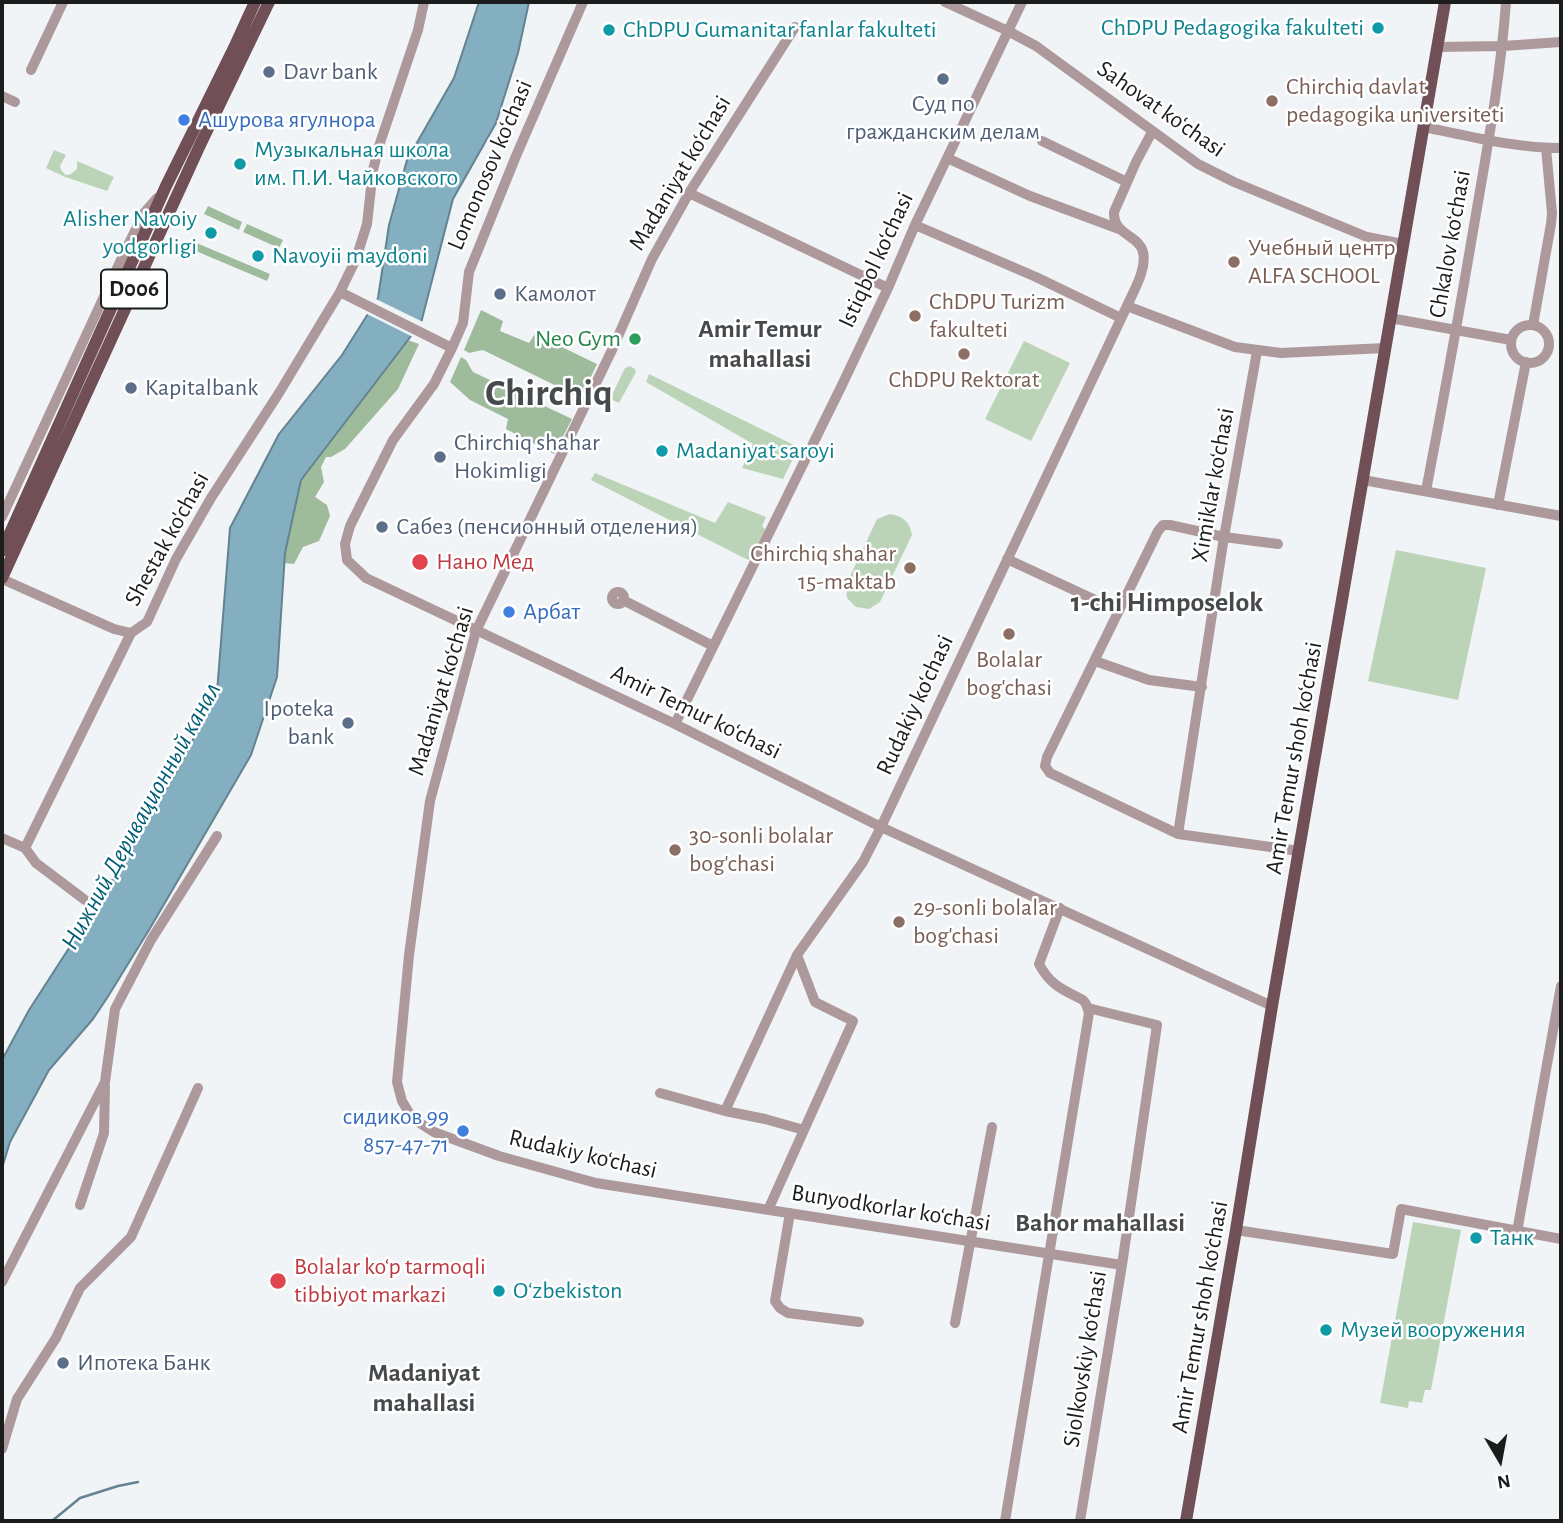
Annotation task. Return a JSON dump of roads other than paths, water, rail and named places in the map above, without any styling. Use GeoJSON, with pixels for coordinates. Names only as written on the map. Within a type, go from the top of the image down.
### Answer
{"type":"FeatureCollection","features":[{"type":"Feature","properties":{"kind":"main road","name":"D006"},"geometry":{"type":"LineString","coordinates":[[2,551],[166,186],[255,2]]}},
{"type":"Feature","properties":{"kind":"main road","name":"D006"},"geometry":{"type":"LineString","coordinates":[[2,579],[200,145],[269,2]]}},
{"type":"Feature","properties":{"kind":"main road","name":"Amir Temur shoh ko‘chasi"},"geometry":{"type":"LineString","coordinates":[[1186,1521],[1445,2]]}},
{"type":"Feature","properties":{"kind":"street"},"geometry":{"type":"LineString","coordinates":[[31,70],[63,2]]}},
{"type":"Feature","properties":{"kind":"street","name":"Shestak ko'chasi"},"geometry":{"type":"LineString","coordinates":[[25,848],[131,633],[147,622],[176,559],[211,498],[279,393],[340,292],[356,259],[367,224],[373,170],[379,146],[418,30],[424,2]]}},
{"type":"Feature","properties":{"kind":"street","name":"Lomonosov ko‘chasi"},"geometry":{"type":"LineString","coordinates":[[452,348],[463,323],[468,272],[583,2]]}},
{"type":"Feature","properties":{"kind":"street","name":"Sahovat ko‘chasi"},"geometry":{"type":"LineString","coordinates":[[945,2],[1036,46],[1198,164],[1234,183],[1367,237],[1403,244]]}},
{"type":"Feature","properties":{"kind":"street","name":"Istiqbol ko‘chasi"},"geometry":{"type":"LineString","coordinates":[[675,724],[888,288],[1021,2]]}},
{"type":"Feature","properties":{"kind":"street","name":"Chkalov ko‘chasi"},"geometry":{"type":"LineString","coordinates":[[1426,491],[1489,140],[1503,46],[1506,2]]}},
{"type":"Feature","properties":{"kind":"street","name":"Madaniyat ko‘chasi"},"geometry":{"type":"LineString","coordinates":[[434,1132],[415,1120],[402,1101],[397,1082],[409,955],[430,801],[476,631],[612,350],[652,259],[689,193],[795,27]]}},
{"type":"Feature","properties":{"kind":"street"},"geometry":{"type":"LineString","coordinates":[[1437,47],[1561,42]]}},
{"type":"Feature","properties":{"kind":"street"},"geometry":{"type":"LineString","coordinates":[[2,96],[15,102]]}},
{"type":"Feature","properties":{"kind":"street"},"geometry":{"type":"LineString","coordinates":[[1424,127],[1489,140],[1561,148]]}},
{"type":"Feature","properties":{"kind":"street"},"geometry":{"type":"LineString","coordinates":[[1119,229],[1114,221],[1114,212],[1152,132]]}},
{"type":"Feature","properties":{"kind":"street"},"geometry":{"type":"LineString","coordinates":[[1042,141],[1127,182]]}},
{"type":"Feature","properties":{"kind":"street"},"geometry":{"type":"LineString","coordinates":[[1533,325],[1552,213],[1546,148]]}},
{"type":"Feature","properties":{"kind":"street"},"geometry":{"type":"LineString","coordinates":[[947,158],[1030,195],[1119,229]]}},
{"type":"Feature","properties":{"kind":"street"},"geometry":{"type":"LineString","coordinates":[[2,517],[125,251],[145,213],[166,186]]}},
{"type":"Feature","properties":{"kind":"street"},"geometry":{"type":"LineString","coordinates":[[689,193],[888,288]]}},
{"type":"Feature","properties":{"kind":"street"},"geometry":{"type":"LineString","coordinates":[[915,225],[1036,277],[1121,318]]}},
{"type":"Feature","properties":{"kind":"street","name":"Rudakiy ko‘chasi"},"geometry":{"type":"LineString","coordinates":[[725,1111],[797,955],[863,862],[881,827],[1127,306],[1142,268],[1143,253],[1142,247],[1119,229]]}},
{"type":"Feature","properties":{"kind":"street"},"geometry":{"type":"LineString","coordinates":[[340,292],[452,348]]}},
{"type":"Feature","properties":{"kind":"street"},"geometry":{"type":"LineString","coordinates":[[1127,306],[1235,347],[1257,351],[1280,353],[1385,348]]}},
{"type":"Feature","properties":{"kind":"street"},"geometry":{"type":"LineString","coordinates":[[1390,318],[1511,340]]}},
{"type":"Feature","properties":{"kind":"street"},"geometry":{"type":"LineString","coordinates":[[1533,325],[1544,331],[1548,347],[1538,361],[1526,362],[1512,352],[1511,340],[1513,334],[1522,327],[1533,325]]}},
{"type":"Feature","properties":{"kind":"street"},"geometry":{"type":"LineString","coordinates":[[1548,347],[1561,349]]}},
{"type":"Feature","properties":{"kind":"street","name":"Amir Temur ko‘chasi"},"geometry":{"type":"LineString","coordinates":[[452,348],[434,384],[393,440],[346,536],[347,560],[366,578],[675,724],[881,827],[1272,1006]]}},
{"type":"Feature","properties":{"kind":"street","name":"Ximiklar ko‘chasi"},"geometry":{"type":"LineString","coordinates":[[1178,834],[1224,537],[1257,351]]}},
{"type":"Feature","properties":{"kind":"street"},"geometry":{"type":"LineString","coordinates":[[1498,505],[1526,362]]}},
{"type":"Feature","properties":{"kind":"street"},"geometry":{"type":"LineString","coordinates":[[1363,480],[1561,516]]}},
{"type":"Feature","properties":{"kind":"street"},"geometry":{"type":"LineString","coordinates":[[1278,544],[1163,526],[1158,531],[1045,766],[1050,773],[1178,834],[1299,851]]}},
{"type":"Feature","properties":{"kind":"street"},"geometry":{"type":"LineString","coordinates":[[1007,559],[1119,611]]}},
{"type":"Feature","properties":{"kind":"street"},"geometry":{"type":"LineString","coordinates":[[2,579],[114,629],[131,633]]}},
{"type":"Feature","properties":{"kind":"street"},"geometry":{"type":"LineString","coordinates":[[623,600],[713,646]]}},
{"type":"Feature","properties":{"kind":"street"},"geometry":{"type":"LineString","coordinates":[[1095,661],[1149,680],[1202,687]]}},
{"type":"Feature","properties":{"kind":"street"},"geometry":{"type":"LineString","coordinates":[[80,1205],[104,1133],[105,1082],[115,1009],[151,940],[217,836]]}},
{"type":"Feature","properties":{"kind":"street"},"geometry":{"type":"LineString","coordinates":[[2,838],[25,848],[36,863],[85,900]]}},
{"type":"Feature","properties":{"kind":"street"},"geometry":{"type":"LineString","coordinates":[[1005,1521],[1088,1008],[1083,1000],[1054,985],[1039,964],[1060,908]]}},
{"type":"Feature","properties":{"kind":"street"},"geometry":{"type":"LineString","coordinates":[[768,1210],[853,1021],[815,1002],[797,955]]}},
{"type":"Feature","properties":{"kind":"street"},"geometry":{"type":"LineString","coordinates":[[1517,1232],[1561,986]]}},
{"type":"Feature","properties":{"kind":"street","name":"Siolkovskiy ko‘chasi"},"geometry":{"type":"LineString","coordinates":[[1080,1521],[1122,1265],[1157,1025],[1088,1008]]}},
{"type":"Feature","properties":{"kind":"street"},"geometry":{"type":"LineString","coordinates":[[2,1282],[105,1082]]}},
{"type":"Feature","properties":{"kind":"street"},"geometry":{"type":"LineString","coordinates":[[2,1449],[17,1399],[56,1338],[80,1288],[131,1237],[198,1088]]}},
{"type":"Feature","properties":{"kind":"street"},"geometry":{"type":"LineString","coordinates":[[660,1093],[804,1130]]}},
{"type":"Feature","properties":{"kind":"street"},"geometry":{"type":"LineString","coordinates":[[955,1323],[992,1127]]}},
{"type":"Feature","properties":{"kind":"street","name":"Rudakiy ko‘chasi"},"geometry":{"type":"LineString","coordinates":[[434,1132],[499,1156],[596,1183],[768,1210]]}},
{"type":"Feature","properties":{"kind":"street"},"geometry":{"type":"LineString","coordinates":[[1237,1230],[1393,1254],[1401,1209],[1561,1239]]}},
{"type":"Feature","properties":{"kind":"street","name":"Bunyodkorlar ko‘chasi"},"geometry":{"type":"LineString","coordinates":[[768,1210],[1122,1265]]}},
{"type":"Feature","properties":{"kind":"street"},"geometry":{"type":"LineString","coordinates":[[790,1213],[775,1301],[788,1313],[859,1322]]}},
{"type":"Feature","properties":{"kind":"water"},"geometry":{"type":"Polygon","coordinates":[[[479,2],[529,2],[518,53],[496,123],[453,199],[421,323],[301,480],[285,553],[277,677],[251,755],[107,998],[93,1019],[49,1070],[10,1142],[2,1168],[2,1060],[29,1010],[102,897],[176,773],[217,692],[230,528],[279,434],[342,355],[378,298],[389,225],[407,160],[454,78],[479,2]]]}},
{"type":"Feature","properties":{"kind":"waterway"},"geometry":{"type":"LineString","coordinates":[[52,1521],[80,1498],[138,1482]]}},
{"type":"Feature","properties":{"kind":"place","name":"ChDPU Pedagogika fakulteti"},"geometry":{"type":"Point","coordinates":[1378,28]}},
{"type":"Feature","properties":{"kind":"place","name":"ChDPU Gumanitar fanlar fakulteti"},"geometry":{"type":"Point","coordinates":[609,30]}},
{"type":"Feature","properties":{"kind":"place","name":"Davr bank"},"geometry":{"type":"Point","coordinates":[269,72]}},
{"type":"Feature","properties":{"kind":"place","name":"Суд по гражданским делам"},"geometry":{"type":"Point","coordinates":[943,79]}},
{"type":"Feature","properties":{"kind":"place","name":"Chirchiq davlat pedagogika universiteti"},"geometry":{"type":"Point","coordinates":[1272,101]}},
{"type":"Feature","properties":{"kind":"place","name":"Ашурова ягулнора"},"geometry":{"type":"Point","coordinates":[184,120]}},
{"type":"Feature","properties":{"kind":"place","name":"Музыкальная школа им. П.И. Чайковского"},"geometry":{"type":"Point","coordinates":[240,164]}},
{"type":"Feature","properties":{"kind":"place","name":"Alisher Navoiy yodgorligi"},"geometry":{"type":"Point","coordinates":[211,233]}},
{"type":"Feature","properties":{"kind":"place","name":"Navoyii maydoni"},"geometry":{"type":"Point","coordinates":[258,256]}},
{"type":"Feature","properties":{"kind":"place","name":"Учебный центр ALFA SCHOOL"},"geometry":{"type":"Point","coordinates":[1234,262]}},
{"type":"Feature","properties":{"kind":"place","name":"Камолот"},"geometry":{"type":"Point","coordinates":[500,294]}},
{"type":"Feature","properties":{"kind":"place","name":"ChDPU Turizm fakulteti"},"geometry":{"type":"Point","coordinates":[915,316]}},
{"type":"Feature","properties":{"kind":"place","name":"Neo Gym"},"geometry":{"type":"Point","coordinates":[635,339]}},
{"type":"Feature","properties":{"kind":"place","name":"ChDPU Rektorat"},"geometry":{"type":"Point","coordinates":[964,354]}},
{"type":"Feature","properties":{"kind":"place","name":"Kapitalbank"},"geometry":{"type":"Point","coordinates":[131,388]}},
{"type":"Feature","properties":{"kind":"place","name":"Madaniyat saroyi"},"geometry":{"type":"Point","coordinates":[662,451]}},
{"type":"Feature","properties":{"kind":"place","name":"Chirchiq shahar Hokimligi"},"geometry":{"type":"Point","coordinates":[440,457]}},
{"type":"Feature","properties":{"kind":"place","name":"Сабез (пенсионный отделения)"},"geometry":{"type":"Point","coordinates":[382,527]}},
{"type":"Feature","properties":{"kind":"place","name":"Нано Мед"},"geometry":{"type":"Point","coordinates":[420,562]}},
{"type":"Feature","properties":{"kind":"place","name":"Chirchiq shahar 15-maktab"},"geometry":{"type":"Point","coordinates":[910,568]}},
{"type":"Feature","properties":{"kind":"place","name":"Арбат"},"geometry":{"type":"Point","coordinates":[509,612]}},
{"type":"Feature","properties":{"kind":"place","name":"Bolalar bog'chasi"},"geometry":{"type":"Point","coordinates":[1009,634]}},
{"type":"Feature","properties":{"kind":"place","name":"Ipoteka bank"},"geometry":{"type":"Point","coordinates":[348,723]}},
{"type":"Feature","properties":{"kind":"place","name":"30-sonli bolalar bog'chasi"},"geometry":{"type":"Point","coordinates":[675,850]}},
{"type":"Feature","properties":{"kind":"place","name":"29-sonli bolalar bog'chasi"},"geometry":{"type":"Point","coordinates":[899,922]}},
{"type":"Feature","properties":{"kind":"place","name":"сидиков 99 857-47-71"},"geometry":{"type":"Point","coordinates":[463,1131]}},
{"type":"Feature","properties":{"kind":"place","name":"Танк"},"geometry":{"type":"Point","coordinates":[1476,1238]}},
{"type":"Feature","properties":{"kind":"place","name":"Bolalar ko‘p tarmoqli tibbiyot markazi"},"geometry":{"type":"Point","coordinates":[278,1281]}},
{"type":"Feature","properties":{"kind":"place","name":"Oʻzbekiston"},"geometry":{"type":"Point","coordinates":[499,1291]}},
{"type":"Feature","properties":{"kind":"place","name":"Музей вооружения"},"geometry":{"type":"Point","coordinates":[1326,1330]}},
{"type":"Feature","properties":{"kind":"place","name":"Ипотека Банк"},"geometry":{"type":"Point","coordinates":[63,1363]}},
{"type":"Feature","properties":{"kind":"district","name":"Amir Temur mahallasi"},"geometry":{"type":"Point","coordinates":[760,344]}},
{"type":"Feature","properties":{"kind":"district","name":"Chirchiq"},"geometry":{"type":"Point","coordinates":[549,394]}},
{"type":"Feature","properties":{"kind":"district","name":"1-chi Himposelok"},"geometry":{"type":"Point","coordinates":[1167,603]}},
{"type":"Feature","properties":{"kind":"district","name":"Bahor mahallasi"},"geometry":{"type":"Point","coordinates":[1100,1223]}},
{"type":"Feature","properties":{"kind":"district","name":"Madaniyat mahallasi"},"geometry":{"type":"Point","coordinates":[424,1388]}},
{"type":"Feature","properties":{"kind":"water label","name":"Нижний Деривационный канал"},"geometry":{"type":"Point","coordinates":[141,816]}}]}
